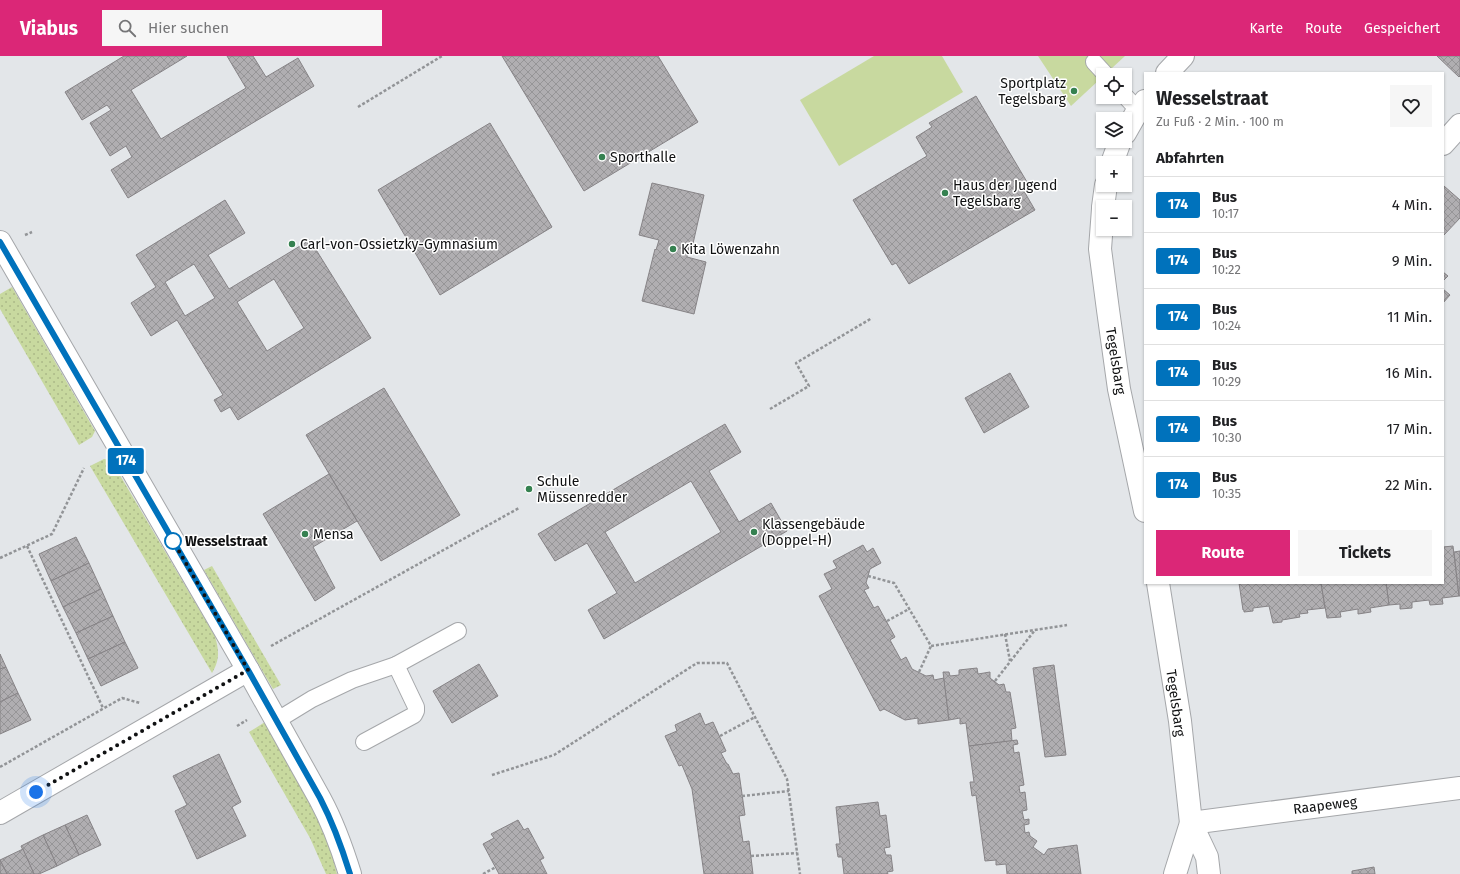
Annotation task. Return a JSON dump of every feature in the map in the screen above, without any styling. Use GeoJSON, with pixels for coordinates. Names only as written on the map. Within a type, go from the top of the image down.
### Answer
{"type":"FeatureCollection","features":[{"type":"Feature","properties":{"kind":"street"},"geometry":{"type":"LineString","coordinates":[[1168,72],[1183,56]]}},
{"type":"Feature","properties":{"kind":"street"},"geometry":{"type":"LineString","coordinates":[[1132,113],[1136,102]]}},
{"type":"Feature","properties":{"kind":"street"},"geometry":{"type":"LineString","coordinates":[[1444,143],[1460,126]]}},
{"type":"Feature","properties":{"kind":"street","name":"Tegelsbarg"},"geometry":{"type":"LineString","coordinates":[[1101,236],[1100,249],[1119,389],[1144,507]]}},
{"type":"Feature","properties":{"kind":"street"},"geometry":{"type":"LineString","coordinates":[[0,242],[248,670],[331,820],[340,841],[350,874]]}},
{"type":"Feature","properties":{"kind":"street","name":"Tegelsbarg"},"geometry":{"type":"LineString","coordinates":[[1158,584],[1180,721],[1190,823],[1207,857],[1209,874]]}},
{"type":"Feature","properties":{"kind":"street"},"geometry":{"type":"LineString","coordinates":[[0,813],[248,670]]}},
{"type":"Feature","properties":{"kind":"street","name":"Raapeweg"},"geometry":{"type":"LineString","coordinates":[[1190,823],[1460,788]]}},
{"type":"Feature","properties":{"kind":"street","name":"Tegelsbarg"},"geometry":{"type":"LineString","coordinates":[[1175,874],[1190,823]]}},
{"type":"Feature","properties":{"kind":"lane"},"geometry":{"type":"LineString","coordinates":[[1094,62],[1100,68]]}},
{"type":"Feature","properties":{"kind":"lane"},"geometry":{"type":"LineString","coordinates":[[276,721],[312,699],[396,665],[458,631]]}},
{"type":"Feature","properties":{"kind":"lane"},"geometry":{"type":"LineString","coordinates":[[364,742],[414,715],[416,711],[416,707],[396,665]]}},
{"type":"Feature","properties":{"kind":"path"},"geometry":{"type":"LineString","coordinates":[[358,107],[442,56]]}},
{"type":"Feature","properties":{"kind":"path"},"geometry":{"type":"LineString","coordinates":[[770,409],[809,386],[796,363],[872,318]]}},
{"type":"Feature","properties":{"kind":"path"},"geometry":{"type":"LineString","coordinates":[[0,558],[52,534],[84,468]]}},
{"type":"Feature","properties":{"kind":"path"},"geometry":{"type":"LineString","coordinates":[[271,646],[519,508]]}},
{"type":"Feature","properties":{"kind":"path"},"geometry":{"type":"LineString","coordinates":[[27,546],[103,708]]}},
{"type":"Feature","properties":{"kind":"path"},"geometry":{"type":"LineString","coordinates":[[868,576],[894,583],[931,646]]}},
{"type":"Feature","properties":{"kind":"path"},"geometry":{"type":"LineString","coordinates":[[887,621],[909,609]]}},
{"type":"Feature","properties":{"kind":"path"},"geometry":{"type":"LineString","coordinates":[[931,646],[1067,624]]}},
{"type":"Feature","properties":{"kind":"path"},"geometry":{"type":"LineString","coordinates":[[995,681],[1035,630]]}},
{"type":"Feature","properties":{"kind":"path"},"geometry":{"type":"LineString","coordinates":[[1005,634],[1010,662]]}},
{"type":"Feature","properties":{"kind":"path"},"geometry":{"type":"LineString","coordinates":[[919,672],[931,646]]}},
{"type":"Feature","properties":{"kind":"path"},"geometry":{"type":"LineString","coordinates":[[492,775],[554,755],[697,663],[727,663],[787,779],[800,874]]}},
{"type":"Feature","properties":{"kind":"path"},"geometry":{"type":"LineString","coordinates":[[0,767],[122,698],[172,714]]}},
{"type":"Feature","properties":{"kind":"path"},"geometry":{"type":"LineString","coordinates":[[720,736],[755,717]]}},
{"type":"Feature","properties":{"kind":"path"},"geometry":{"type":"LineString","coordinates":[[742,796],[789,791]]}},
{"type":"Feature","properties":{"kind":"path"},"geometry":{"type":"LineString","coordinates":[[751,856],[797,853]]}},
{"type":"Feature","properties":{"kind":"path"},"geometry":{"type":"LineString","coordinates":[[483,874],[496,867]]}},
{"type":"Feature","properties":{"kind":"green space"},"geometry":{"type":"Polygon","coordinates":[[[874,56],[942,56],[963,92],[839,166],[800,100],[874,56]]]}},
{"type":"Feature","properties":{"kind":"green space","name":"Sportplatz Tegelsbarg"},"geometry":{"type":"Polygon","coordinates":[[[1038,56],[1125,56],[1112,68],[1096,68],[1096,83],[1071,106],[1038,56]]]}},
{"type":"Feature","properties":{"kind":"green space"},"geometry":{"type":"Polygon","coordinates":[[[12,287],[95,431],[92,437],[79,445],[0,309],[0,294],[12,287]]]}},
{"type":"Feature","properties":{"kind":"green space"},"geometry":{"type":"Polygon","coordinates":[[[104,459],[111,460],[215,636],[218,659],[212,673],[90,466],[104,459]]]}},
{"type":"Feature","properties":{"kind":"green space"},"geometry":{"type":"Polygon","coordinates":[[[212,566],[281,685],[273,689],[204,570],[212,566]]]}},
{"type":"Feature","properties":{"kind":"green space"},"geometry":{"type":"Polygon","coordinates":[[[265,722],[307,795],[316,814],[332,854],[337,874],[326,874],[310,838],[249,732],[265,722]]]}},
{"type":"Feature","properties":{"kind":"building"},"geometry":{"type":"Polygon","coordinates":[[[124,56],[187,56],[131,90],[161,139],[246,88],[227,56],[253,56],[266,77],[298,58],[314,86],[128,198],[111,170],[132,157],[126,146],[110,156],[90,123],[111,110],[107,105],[82,120],[65,92],[124,56]]]}},
{"type":"Feature","properties":{"kind":"building","name":"Sporthalle"},"geometry":{"type":"Polygon","coordinates":[[[502,56],[658,56],[698,122],[584,191],[502,56]]]}},
{"type":"Feature","properties":{"kind":"building"},"geometry":{"type":"Polygon","coordinates":[[[1437,56],[1460,56],[1460,76],[1459,77],[1437,56]]]}},
{"type":"Feature","properties":{"kind":"building","name":"Haus der Jugend Tegelsbarg"},"geometry":{"type":"Polygon","coordinates":[[[976,96],[1027,182],[1021,186],[1035,210],[909,284],[896,263],[892,265],[853,200],[927,156],[916,137],[932,127],[929,123],[976,96]]]}},
{"type":"Feature","properties":{"kind":"building"},"geometry":{"type":"Polygon","coordinates":[[[490,123],[552,227],[440,295],[378,190],[490,123]]]}},
{"type":"Feature","properties":{"kind":"building","name":"Kita Löwenzahn"},"geometry":{"type":"Polygon","coordinates":[[[652,183],[704,195],[692,248],[689,247],[687,257],[706,262],[694,314],[642,301],[655,249],[656,250],[659,240],[639,235],[652,183]]]}},
{"type":"Feature","properties":{"kind":"building"},"geometry":{"type":"Polygon","coordinates":[[[1444,186],[1460,200],[1460,218],[1444,235],[1444,186]]]}},
{"type":"Feature","properties":{"kind":"building"},"geometry":{"type":"Polygon","coordinates":[[[225,200],[245,233],[208,255],[229,289],[310,240],[371,338],[238,420],[230,407],[221,412],[214,400],[223,395],[177,320],[151,336],[131,303],[156,287],[136,255],[225,200]],[[194,264],[165,282],[185,316],[215,298],[194,264]],[[274,279],[237,302],[267,351],[304,328],[274,279]]]}},
{"type":"Feature","properties":{"kind":"building"},"geometry":{"type":"Polygon","coordinates":[[[1444,273],[1448,276],[1444,280],[1444,273]]]}},
{"type":"Feature","properties":{"kind":"building"},"geometry":{"type":"Polygon","coordinates":[[[1444,290],[1450,295],[1444,302],[1444,290]]]}},
{"type":"Feature","properties":{"kind":"building"},"geometry":{"type":"Polygon","coordinates":[[[1010,373],[1029,407],[984,433],[965,398],[1010,373]]]}},
{"type":"Feature","properties":{"kind":"building"},"geometry":{"type":"Polygon","coordinates":[[[384,388],[460,515],[381,561],[306,435],[384,388]]]}},
{"type":"Feature","properties":{"kind":"building","name":"Klassengebäude (Doppel-H)"},"geometry":{"type":"Polygon","coordinates":[[[725,424],[741,452],[709,471],[739,522],[771,503],[787,531],[604,639],[588,610],[617,593],[587,543],[555,561],[538,534],[725,424]],[[691,481],[605,532],[635,583],[721,532],[691,481]]]}},
{"type":"Feature","properties":{"kind":"building","name":"Mensa"},"geometry":{"type":"Polygon","coordinates":[[[329,474],[357,521],[313,547],[335,588],[315,601],[263,514],[329,474]]]}},
{"type":"Feature","properties":{"kind":"building"},"geometry":{"type":"Polygon","coordinates":[[[76,537],[89,563],[51,581],[39,554],[76,537]]]}},
{"type":"Feature","properties":{"kind":"building"},"geometry":{"type":"Polygon","coordinates":[[[863,545],[867,552],[873,548],[881,563],[870,569],[866,583],[869,588],[864,590],[874,608],[878,606],[895,637],[890,640],[901,660],[906,657],[912,669],[926,676],[933,675],[934,680],[944,678],[949,720],[918,724],[918,718],[905,720],[884,709],[880,711],[819,596],[832,589],[824,574],[837,568],[833,561],[863,545]]]}},
{"type":"Feature","properties":{"kind":"building"},"geometry":{"type":"Polygon","coordinates":[[[1453,546],[1459,596],[1442,598],[1443,604],[1430,605],[1429,600],[1412,602],[1412,608],[1400,609],[1400,604],[1389,605],[1386,584],[1444,584],[1444,547],[1453,546]]]}},
{"type":"Feature","properties":{"kind":"building"},"geometry":{"type":"Polygon","coordinates":[[[1460,551],[1460,596],[1459,596],[1454,552],[1460,551]]]}},
{"type":"Feature","properties":{"kind":"building"},"geometry":{"type":"Polygon","coordinates":[[[89,563],[101,589],[63,607],[51,581],[89,563]]]}},
{"type":"Feature","properties":{"kind":"building"},"geometry":{"type":"Polygon","coordinates":[[[1239,584],[1321,584],[1325,608],[1307,610],[1308,613],[1299,614],[1300,617],[1273,623],[1269,606],[1253,608],[1253,611],[1244,612],[1239,584]]]}},
{"type":"Feature","properties":{"kind":"building"},"geometry":{"type":"Polygon","coordinates":[[[1321,584],[1386,584],[1389,605],[1370,608],[1371,612],[1358,614],[1358,609],[1340,612],[1341,617],[1327,618],[1321,584]]]}},
{"type":"Feature","properties":{"kind":"building"},"geometry":{"type":"Polygon","coordinates":[[[101,589],[113,616],[76,633],[63,607],[101,589]]]}},
{"type":"Feature","properties":{"kind":"building"},"geometry":{"type":"Polygon","coordinates":[[[113,616],[125,642],[88,659],[76,633],[113,616]]]}},
{"type":"Feature","properties":{"kind":"building"},"geometry":{"type":"Polygon","coordinates":[[[125,642],[138,668],[101,686],[88,659],[125,642]]]}},
{"type":"Feature","properties":{"kind":"building"},"geometry":{"type":"Polygon","coordinates":[[[0,654],[6,667],[0,669],[0,654]]]}},
{"type":"Feature","properties":{"kind":"building"},"geometry":{"type":"Polygon","coordinates":[[[479,664],[498,696],[452,723],[433,691],[479,664]]]}},
{"type":"Feature","properties":{"kind":"building"},"geometry":{"type":"Polygon","coordinates":[[[1054,665],[1066,755],[1045,757],[1033,668],[1054,665]]]}},
{"type":"Feature","properties":{"kind":"building"},"geometry":{"type":"Polygon","coordinates":[[[6,667],[18,693],[0,702],[0,669],[6,667]]]}},
{"type":"Feature","properties":{"kind":"building"},"geometry":{"type":"Polygon","coordinates":[[[977,668],[978,674],[990,672],[990,678],[999,685],[1004,684],[1006,692],[1010,692],[1016,728],[1011,729],[1012,741],[969,746],[966,723],[960,724],[960,718],[949,720],[943,672],[949,672],[950,676],[959,675],[959,670],[977,668]]]}},
{"type":"Feature","properties":{"kind":"building"},"geometry":{"type":"Polygon","coordinates":[[[18,693],[31,720],[0,734],[0,702],[18,693]]]}},
{"type":"Feature","properties":{"kind":"building"},"geometry":{"type":"Polygon","coordinates":[[[700,713],[705,725],[713,722],[726,751],[721,753],[733,774],[739,773],[745,815],[739,816],[743,842],[749,841],[753,874],[704,874],[692,789],[682,765],[679,766],[665,736],[677,731],[675,725],[700,713]]]}},
{"type":"Feature","properties":{"kind":"building"},"geometry":{"type":"Polygon","coordinates":[[[1017,740],[1018,744],[1013,745],[1014,753],[1019,752],[1024,785],[1019,786],[1020,793],[1025,792],[1027,810],[1022,811],[1024,820],[1029,819],[1029,824],[1024,825],[1025,833],[1029,832],[1030,836],[1037,841],[1033,847],[1044,855],[1048,849],[1077,845],[1081,874],[1007,874],[1006,864],[996,865],[996,860],[985,861],[976,795],[972,796],[970,782],[974,782],[969,746],[1017,740]]]}},
{"type":"Feature","properties":{"kind":"building"},"geometry":{"type":"Polygon","coordinates":[[[219,754],[241,802],[232,807],[246,836],[197,859],[175,811],[187,805],[173,776],[219,754]]]}},
{"type":"Feature","properties":{"kind":"building"},"geometry":{"type":"Polygon","coordinates":[[[878,802],[880,816],[886,815],[890,847],[884,848],[886,855],[891,855],[893,871],[887,872],[888,874],[844,874],[842,857],[838,857],[836,844],[840,844],[836,807],[878,802]]]}},
{"type":"Feature","properties":{"kind":"building"},"geometry":{"type":"Polygon","coordinates":[[[87,815],[101,845],[79,855],[65,825],[87,815]]]}},
{"type":"Feature","properties":{"kind":"building"},"geometry":{"type":"Polygon","coordinates":[[[518,820],[524,830],[528,828],[544,858],[540,860],[547,874],[499,874],[483,844],[494,838],[491,834],[518,820]]]}},
{"type":"Feature","properties":{"kind":"building"},"geometry":{"type":"Polygon","coordinates":[[[65,825],[79,855],[57,866],[43,835],[65,825]]]}},
{"type":"Feature","properties":{"kind":"building"},"geometry":{"type":"Polygon","coordinates":[[[43,835],[57,866],[39,874],[34,874],[21,846],[43,835]]]}},
{"type":"Feature","properties":{"kind":"building"},"geometry":{"type":"Polygon","coordinates":[[[23,849],[34,874],[7,874],[0,860],[23,849]]]}},
{"type":"Feature","properties":{"kind":"building"},"geometry":{"type":"Polygon","coordinates":[[[0,860],[7,874],[0,874],[0,860]]]}},
{"type":"Feature","properties":{"kind":"building"},"geometry":{"type":"Polygon","coordinates":[[[1374,867],[1375,874],[1352,874],[1352,871],[1374,867]]]}},
{"type":"Feature","properties":{"kind":"bus line","name":"174"},"geometry":{"type":"LineString","coordinates":[[0,242],[248,670],[320,798],[340,841],[350,874]]}},
{"type":"Feature","properties":{"kind":"place","name":"Sportplatz Tegelsbarg"},"geometry":{"type":"Point","coordinates":[1074,91]}},
{"type":"Feature","properties":{"kind":"place","name":"Sporthalle"},"geometry":{"type":"Point","coordinates":[602,157]}},
{"type":"Feature","properties":{"kind":"place","name":"Haus der Jugend Tegelsbarg"},"geometry":{"type":"Point","coordinates":[945,193]}},
{"type":"Feature","properties":{"kind":"place","name":"Carl-von-Ossietzky-Gymnasium"},"geometry":{"type":"Point","coordinates":[292,244]}},
{"type":"Feature","properties":{"kind":"place","name":"Kita Löwenzahn"},"geometry":{"type":"Point","coordinates":[673,249]}},
{"type":"Feature","properties":{"kind":"place","name":"Schule Müssenredder"},"geometry":{"type":"Point","coordinates":[529,489]}},
{"type":"Feature","properties":{"kind":"place","name":"Klassengebäude (Doppel-H)"},"geometry":{"type":"Point","coordinates":[754,532]}},
{"type":"Feature","properties":{"kind":"place","name":"Mensa"},"geometry":{"type":"Point","coordinates":[305,534]}},
{"type":"Feature","properties":{"kind":"place","name":"Wesselstraat"},"geometry":{"type":"Point","coordinates":[173,541]}},
{"type":"Feature","properties":{"kind":"route"},"geometry":{"type":"LineString","coordinates":[[36,792],[248,670],[173,541]]}}]}
